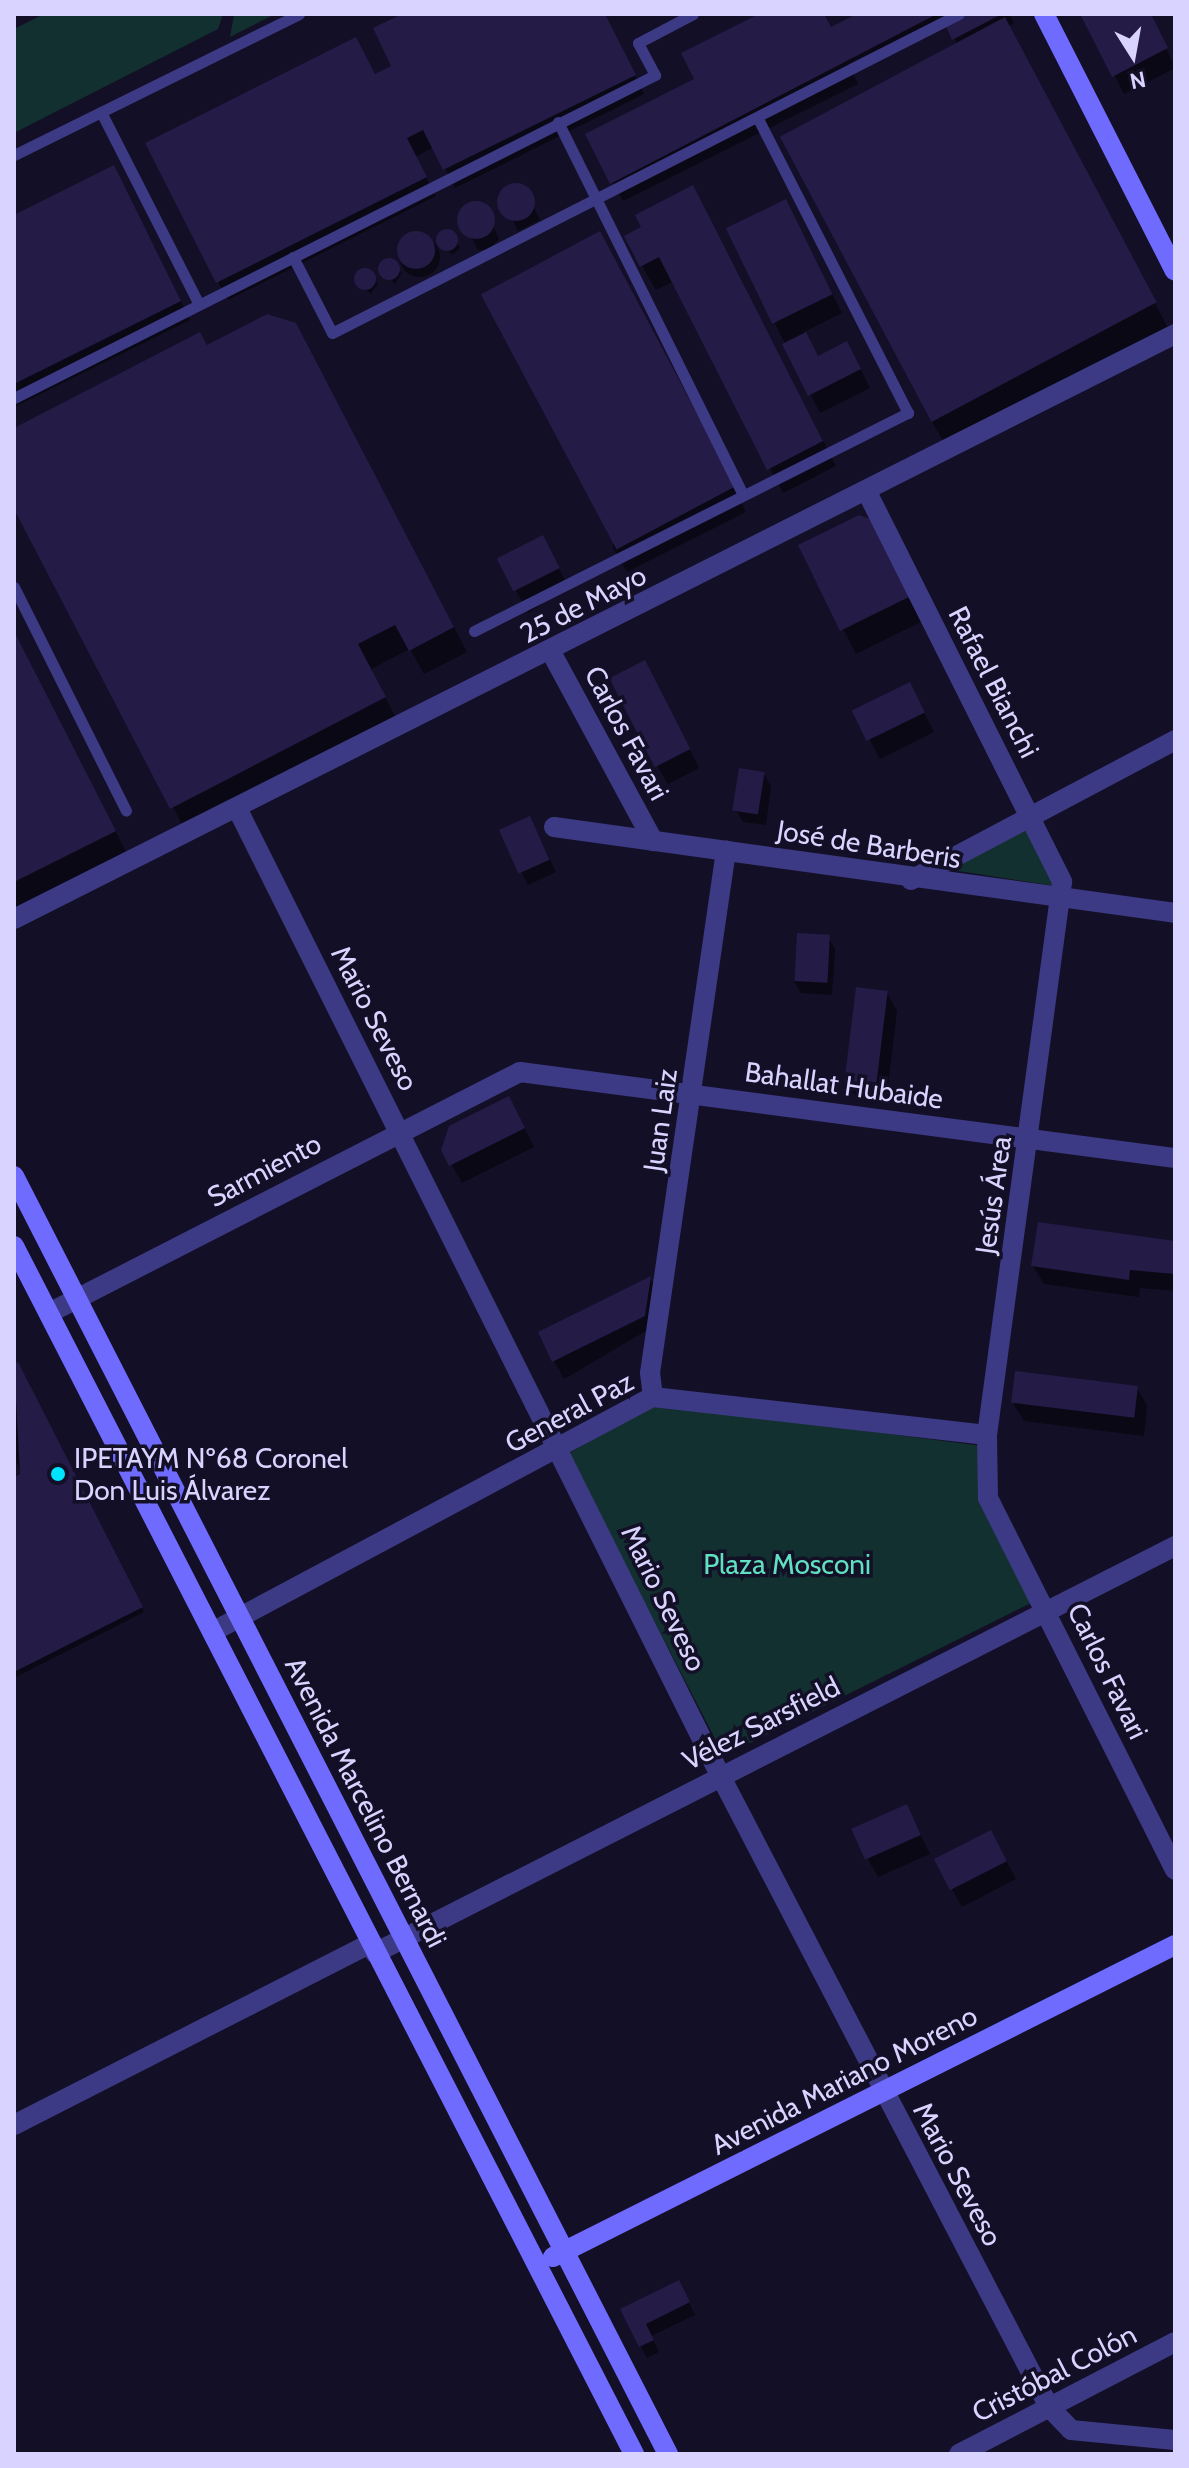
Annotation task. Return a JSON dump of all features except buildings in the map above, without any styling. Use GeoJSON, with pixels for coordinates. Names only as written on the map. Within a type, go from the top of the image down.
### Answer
{"type":"FeatureCollection","features":[{"type":"Feature","properties":{"kind":"main road"},"geometry":{"type":"LineString","coordinates":[[1044,14],[1175,271]]}},
{"type":"Feature","properties":{"kind":"main road","name":"Avenida Marcelino Bernardi"},"geometry":{"type":"LineString","coordinates":[[14,1176],[668,2454]]}},
{"type":"Feature","properties":{"kind":"main road","name":"Avenida Marcelino Bernardi"},"geometry":{"type":"LineString","coordinates":[[14,1246],[634,2454]]}},
{"type":"Feature","properties":{"kind":"main road","name":"Avenida Mariano Moreno"},"geometry":{"type":"LineString","coordinates":[[538,2265],[1175,1945]]}},
{"type":"Feature","properties":{"kind":"street","name":"25 de Mayo"},"geometry":{"type":"LineString","coordinates":[[14,919],[238,810],[1175,334]]}},
{"type":"Feature","properties":{"kind":"street","name":"Rafael Bianchi"},"geometry":{"type":"LineString","coordinates":[[867,492],[1060,875],[1061,900]]}},
{"type":"Feature","properties":{"kind":"street","name":"Carlos Favari"},"geometry":{"type":"LineString","coordinates":[[551,652],[653,841]]}},
{"type":"Feature","properties":{"kind":"street"},"geometry":{"type":"LineString","coordinates":[[911,880],[1028,815],[1175,740]]}},
{"type":"Feature","properties":{"kind":"street","name":"Mario Seveso"},"geometry":{"type":"LineString","coordinates":[[238,810],[720,1775],[1049,2407]]}},
{"type":"Feature","properties":{"kind":"street","name":"José de Barberis"},"geometry":{"type":"LineString","coordinates":[[554,827],[911,880],[1175,913]]}},
{"type":"Feature","properties":{"kind":"street","name":"Juan Laiz"},"geometry":{"type":"LineString","coordinates":[[653,1397],[726,851]]}},
{"type":"Feature","properties":{"kind":"street","name":"Jesús Área"},"geometry":{"type":"LineString","coordinates":[[988,1498],[987,1435],[1061,900]]}},
{"type":"Feature","properties":{"kind":"street","name":"Sarmiento"},"geometry":{"type":"LineString","coordinates":[[49,1313],[505,1075]]}},
{"type":"Feature","properties":{"kind":"street","name":"Bahallat Hubaide"},"geometry":{"type":"LineString","coordinates":[[505,1075],[693,1091],[1175,1158]]}},
{"type":"Feature","properties":{"kind":"street","name":"General Paz"},"geometry":{"type":"LineString","coordinates":[[214,1631],[559,1450],[653,1397],[987,1435]]}},
{"type":"Feature","properties":{"kind":"street","name":"Carlos Favari"},"geometry":{"type":"LineString","coordinates":[[988,1498],[1175,1870]]}},
{"type":"Feature","properties":{"kind":"street","name":"Vélez Sarsfield"},"geometry":{"type":"LineString","coordinates":[[14,2125],[373,1948],[403,1937],[1175,1546]]}},
{"type":"Feature","properties":{"kind":"street","name":"Cristóbal Colón"},"geometry":{"type":"LineString","coordinates":[[959,2454],[1175,2342]]}},
{"type":"Feature","properties":{"kind":"street"},"geometry":{"type":"LineString","coordinates":[[1049,2407],[1071,2430],[1175,2440]]}},
{"type":"Feature","properties":{"kind":"lane"},"geometry":{"type":"LineString","coordinates":[[14,155],[299,14]]}},
{"type":"Feature","properties":{"kind":"lane"},"geometry":{"type":"LineString","coordinates":[[14,398],[655,75],[638,43],[693,14]]}},
{"type":"Feature","properties":{"kind":"lane"},"geometry":{"type":"LineString","coordinates":[[293,257],[332,333],[959,14]]}},
{"type":"Feature","properties":{"kind":"lane"},"geometry":{"type":"LineString","coordinates":[[101,112],[199,304]]}},
{"type":"Feature","properties":{"kind":"lane"},"geometry":{"type":"LineString","coordinates":[[474,631],[908,413],[757,117]]}},
{"type":"Feature","properties":{"kind":"lane"},"geometry":{"type":"LineString","coordinates":[[558,122],[743,494]]}},
{"type":"Feature","properties":{"kind":"lane"},"geometry":{"type":"LineString","coordinates":[[14,587],[126,811]]}},
{"type":"Feature","properties":{"kind":"green space"},"geometry":{"type":"Polygon","coordinates":[[[44,14],[223,14],[218,29],[14,133],[14,29],[44,14]]]}},
{"type":"Feature","properties":{"kind":"green space"},"geometry":{"type":"Polygon","coordinates":[[[234,14],[275,14],[230,37],[234,14]]]}},
{"type":"Feature","properties":{"kind":"green space"},"geometry":{"type":"Polygon","coordinates":[[[1027,822],[1055,886],[939,868],[1027,822]]]}},
{"type":"Feature","properties":{"kind":"green space","name":"Plaza Mosconi"},"geometry":{"type":"Polygon","coordinates":[[[655,1404],[983,1446],[979,1497],[1033,1602],[724,1756],[568,1454],[655,1404]]]}},
{"type":"Feature","properties":{"kind":"place","name":"IPETAYM Nº68 Coronel Don Luis Álvarez"},"geometry":{"type":"Point","coordinates":[58,1474]}}]}
